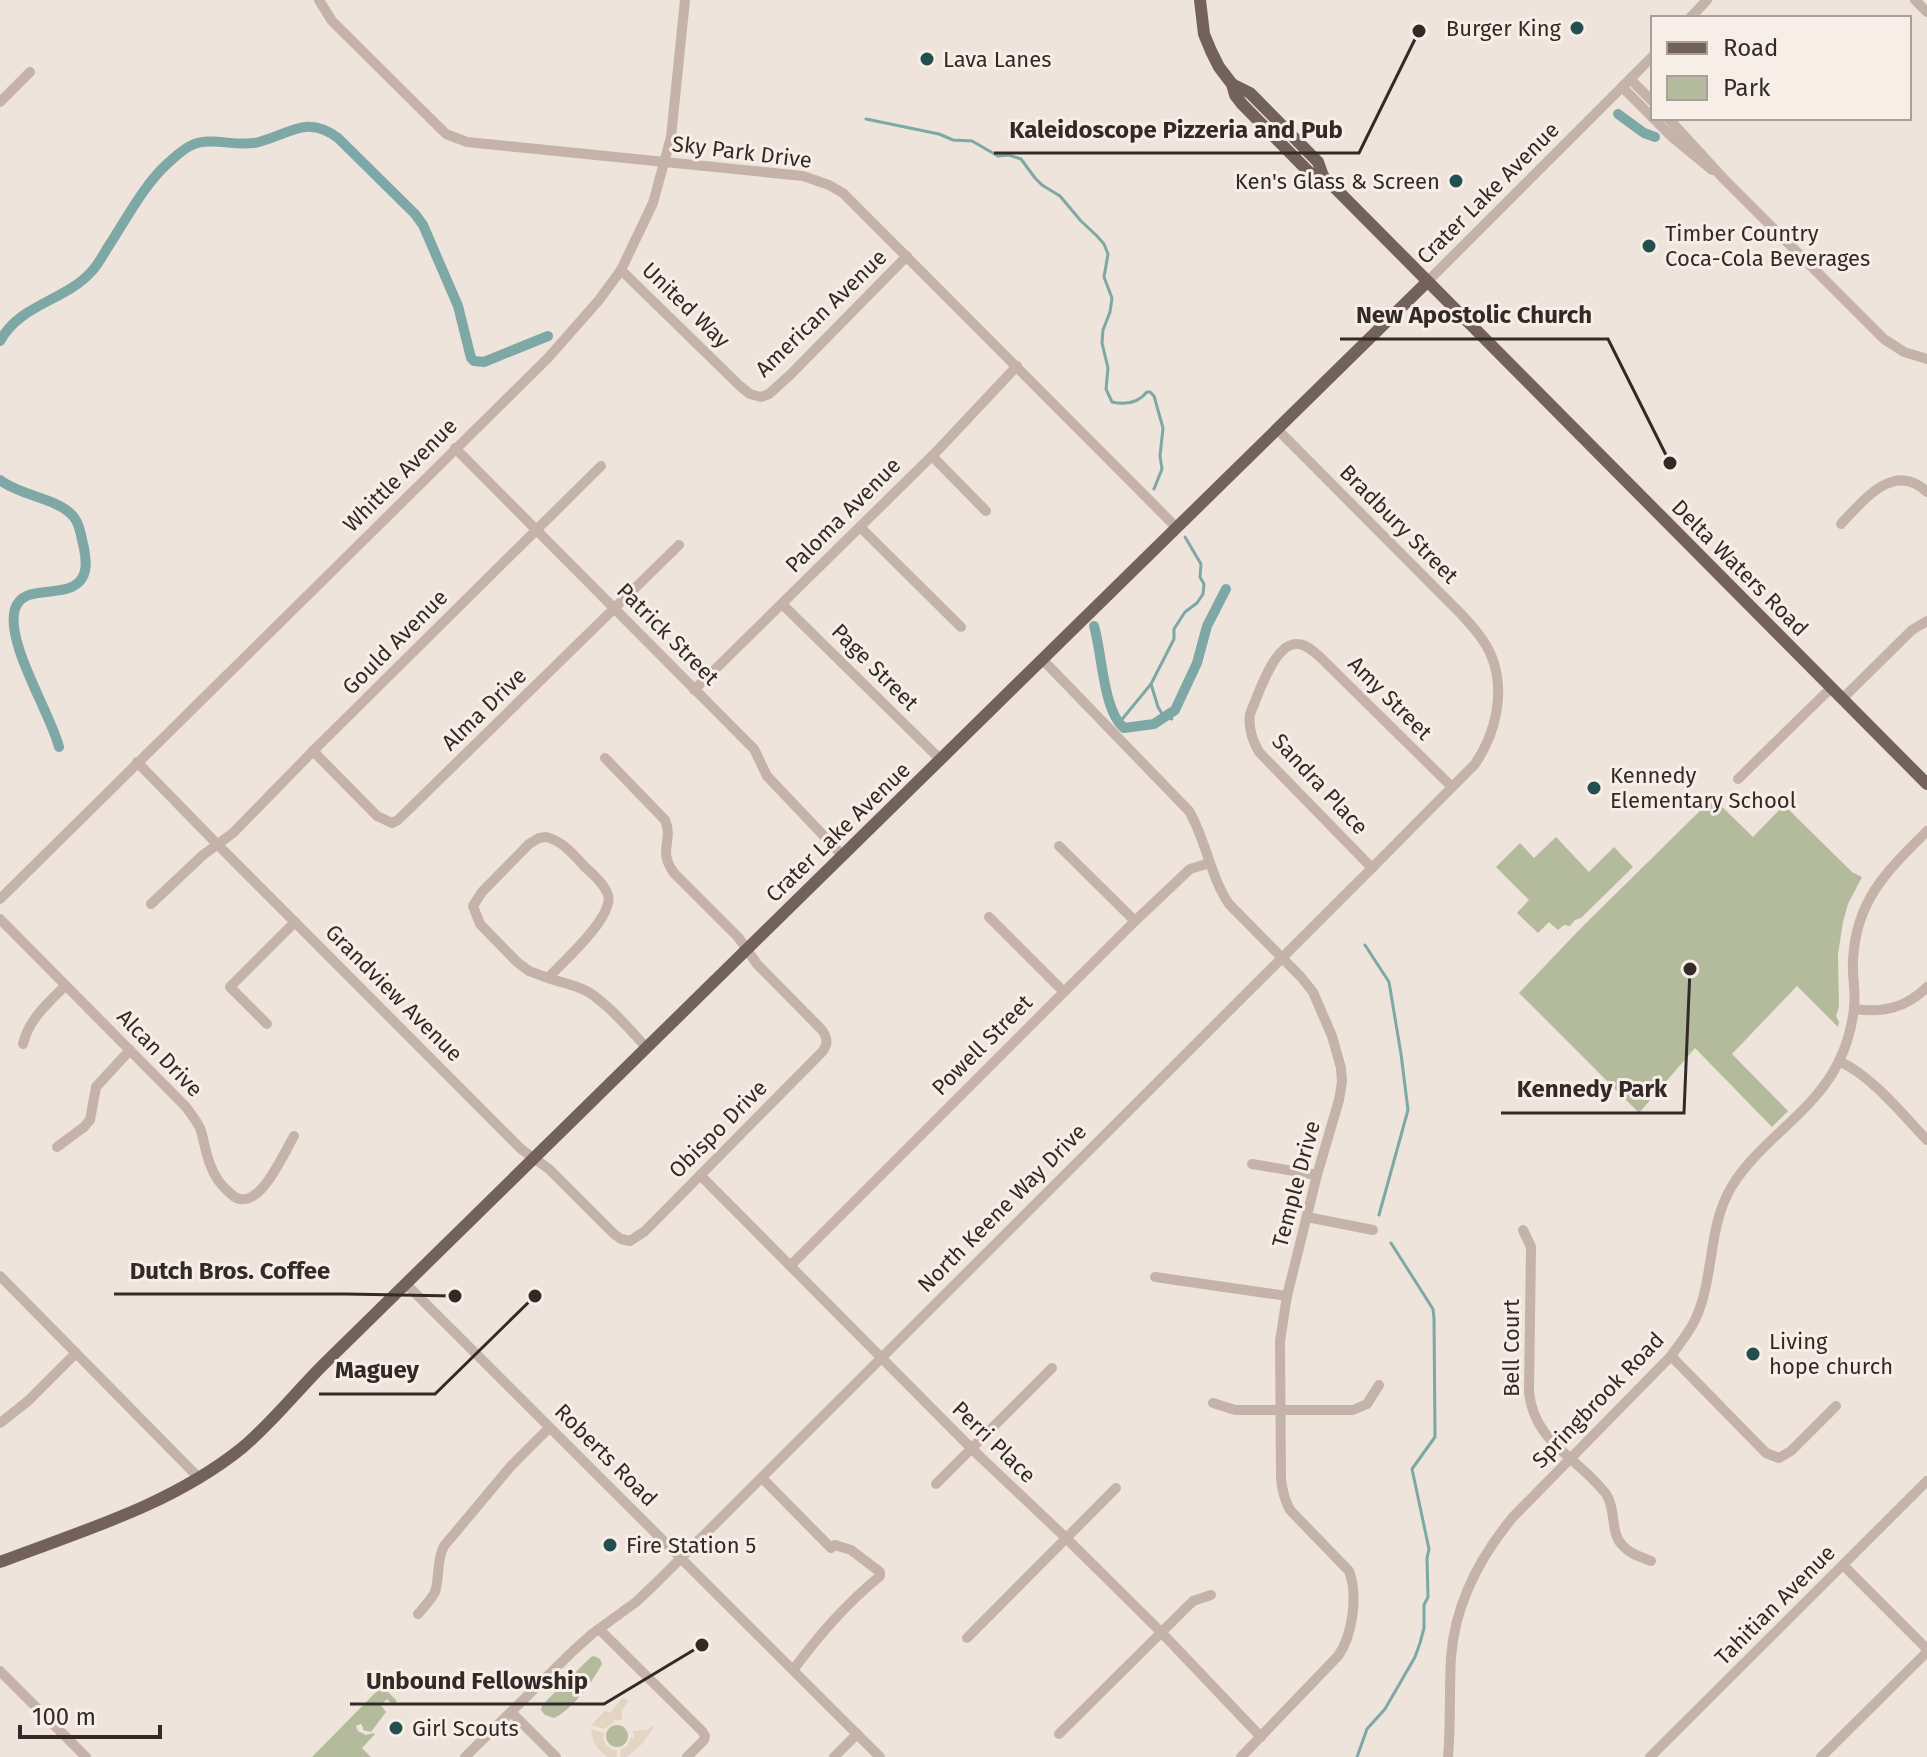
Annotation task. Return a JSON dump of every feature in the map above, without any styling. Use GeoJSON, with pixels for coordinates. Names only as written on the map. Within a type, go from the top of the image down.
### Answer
{"type":"FeatureCollection","features":[{"type":"Feature","properties":{"kind":"main road","name":"Delta Waters Road"},"geometry":{"type":"LineString","coordinates":[[1200,0],[1204,34],[1219,67],[1242,104],[1307,170],[1313,175],[1323,176],[1927,784]]}},
{"type":"Feature","properties":{"kind":"main road","name":"Crater Lake Avenue"},"geometry":{"type":"LineString","coordinates":[[0,1562],[136,1511],[169,1495],[231,1456],[263,1429],[313,1375],[1427,282]]}},
{"type":"Feature","properties":{"kind":"street","name":"Sky Park Drive"},"geometry":{"type":"LineString","coordinates":[[319,0],[332,21],[446,134],[467,142],[803,176],[843,193],[1176,527]]}},
{"type":"Feature","properties":{"kind":"street","name":"Whittle Avenue"},"geometry":{"type":"LineString","coordinates":[[0,899],[556,349],[599,300],[621,270],[653,203],[666,162],[685,0]]}},
{"type":"Feature","properties":{"kind":"street"},"geometry":{"type":"LineString","coordinates":[[1692,16],[1707,0]]}},
{"type":"Feature","properties":{"kind":"street"},"geometry":{"type":"LineString","coordinates":[[1915,0],[1927,12]]}},
{"type":"Feature","properties":{"kind":"street","name":"Crater Lake Avenue"},"geometry":{"type":"LineString","coordinates":[[1427,282],[1651,58]]}},
{"type":"Feature","properties":{"kind":"street"},"geometry":{"type":"LineString","coordinates":[[0,102],[30,72]]}},
{"type":"Feature","properties":{"kind":"street"},"geometry":{"type":"LineString","coordinates":[[1626,83],[1651,101]]}},
{"type":"Feature","properties":{"kind":"street"},"geometry":{"type":"LineString","coordinates":[[1626,83],[1651,112]]}},
{"type":"Feature","properties":{"kind":"street"},"geometry":{"type":"LineString","coordinates":[[1658,120],[1673,138],[1723,178]]}},
{"type":"Feature","properties":{"kind":"street"},"geometry":{"type":"LineString","coordinates":[[1670,120],[1723,178],[1884,339],[1904,352],[1927,359]]}},
{"type":"Feature","properties":{"kind":"street","name":"American Avenue"},"geometry":{"type":"LineString","coordinates":[[761,397],[769,394],[791,374],[907,256]]}},
{"type":"Feature","properties":{"kind":"street","name":"United Way"},"geometry":{"type":"LineString","coordinates":[[621,270],[740,386],[750,394],[761,397]]}},
{"type":"Feature","properties":{"kind":"street","name":"Paloma Avenue"},"geometry":{"type":"LineString","coordinates":[[694,690],[932,456],[1017,366]]}},
{"type":"Feature","properties":{"kind":"street","name":"Bradbury Street"},"geometry":{"type":"LineString","coordinates":[[1277,429],[1461,614],[1477,631],[1489,651]]}},
{"type":"Feature","properties":{"kind":"street","name":"Patrick Street"},"geometry":{"type":"LineString","coordinates":[[455,448],[754,749],[767,776],[842,855]]}},
{"type":"Feature","properties":{"kind":"street"},"geometry":{"type":"LineString","coordinates":[[932,456],[986,511]]}},
{"type":"Feature","properties":{"kind":"street","name":"Gould Avenue"},"geometry":{"type":"LineString","coordinates":[[151,904],[203,855],[233,833],[601,466]]}},
{"type":"Feature","properties":{"kind":"street"},"geometry":{"type":"LineString","coordinates":[[1841,524],[1872,492],[1889,482],[1913,482],[1927,492]]}},
{"type":"Feature","properties":{"kind":"street"},"geometry":{"type":"LineString","coordinates":[[860,527],[961,627]]}},
{"type":"Feature","properties":{"kind":"street","name":"Alma Drive"},"geometry":{"type":"LineString","coordinates":[[313,751],[377,816],[392,823],[404,816],[679,545]]}},
{"type":"Feature","properties":{"kind":"street","name":"Page Street"},"geometry":{"type":"LineString","coordinates":[[782,604],[940,759]]}},
{"type":"Feature","properties":{"kind":"street"},"geometry":{"type":"LineString","coordinates":[[1842,699],[1912,630],[1927,621]]}},
{"type":"Feature","properties":{"kind":"street","name":"Amy Street"},"geometry":{"type":"LineString","coordinates":[[1295,643],[1302,644],[1319,656],[1452,787]]}},
{"type":"Feature","properties":{"kind":"street","name":"Sandra Place"},"geometry":{"type":"LineString","coordinates":[[1295,643],[1281,650],[1274,659],[1250,714],[1253,742],[1259,752],[1372,868]]}},
{"type":"Feature","properties":{"kind":"street","name":"North Keene Way Drive"},"geometry":{"type":"LineString","coordinates":[[465,1757],[573,1651],[636,1602],[681,1558],[1475,764],[1494,728],[1498,693],[1489,651]]}},
{"type":"Feature","properties":{"kind":"street","name":"Temple Drive"},"geometry":{"type":"LineString","coordinates":[[1042,659],[1189,811],[1229,904],[1313,992],[1332,1036],[1341,1068],[1339,1100],[1287,1296],[1280,1341],[1280,1410],[1282,1492],[1290,1510],[1349,1571],[1354,1594],[1348,1637],[1329,1666],[1241,1757]]}},
{"type":"Feature","properties":{"kind":"street"},"geometry":{"type":"LineString","coordinates":[[1738,779],[1831,688]]}},
{"type":"Feature","properties":{"kind":"street"},"geometry":{"type":"LineString","coordinates":[[605,758],[665,820],[668,826],[667,864],[747,949]]}},
{"type":"Feature","properties":{"kind":"street","name":"Grandview Avenue"},"geometry":{"type":"LineString","coordinates":[[137,762],[521,1149],[549,1169],[614,1234],[630,1241]]}},
{"type":"Feature","properties":{"kind":"street","name":"Springbrook Road"},"geometry":{"type":"LineString","coordinates":[[1448,1757],[1451,1656],[1458,1617],[1469,1584],[1495,1538],[1513,1517],[1671,1356],[1687,1335],[1700,1308],[1724,1202],[1744,1170],[1823,1087],[1839,1061],[1849,1037],[1854,1009],[1852,962],[1861,916],[1887,871],[1927,831]]}},
{"type":"Feature","properties":{"kind":"street"},"geometry":{"type":"LineString","coordinates":[[548,978],[600,922],[609,902],[601,882],[562,844],[546,837],[529,844],[482,892],[473,906],[480,924],[529,971],[591,994],[646,1047]]}},
{"type":"Feature","properties":{"kind":"street"},"geometry":{"type":"LineString","coordinates":[[1059,846],[1135,921]]}},
{"type":"Feature","properties":{"kind":"street","name":"Powell Street"},"geometry":{"type":"LineString","coordinates":[[790,1266],[1135,921],[1190,869],[1210,863]]}},
{"type":"Feature","properties":{"kind":"street"},"geometry":{"type":"LineString","coordinates":[[989,917],[1063,991]]}},
{"type":"Feature","properties":{"kind":"street","name":"Alcan Drive"},"geometry":{"type":"LineString","coordinates":[[0,919],[186,1107],[200,1128],[214,1173],[227,1191],[239,1200],[250,1200],[260,1192],[294,1136]]}},
{"type":"Feature","properties":{"kind":"street"},"geometry":{"type":"LineString","coordinates":[[267,1024],[230,987],[295,922]]}},
{"type":"Feature","properties":{"kind":"street","name":"Obispo Drive"},"geometry":{"type":"LineString","coordinates":[[630,1241],[645,1231],[826,1046],[827,1040],[822,1030],[757,964],[747,949]]}},
{"type":"Feature","properties":{"kind":"street"},"geometry":{"type":"LineString","coordinates":[[23,1044],[28,1026],[65,986]]}},
{"type":"Feature","properties":{"kind":"street"},"geometry":{"type":"LineString","coordinates":[[1854,1009],[1878,1011],[1894,1008],[1917,997],[1927,987]]}},
{"type":"Feature","properties":{"kind":"street"},"geometry":{"type":"LineString","coordinates":[[57,1147],[90,1120],[96,1087],[130,1050]]}},
{"type":"Feature","properties":{"kind":"street"},"geometry":{"type":"LineString","coordinates":[[1839,1061],[1864,1076],[1927,1140]]}},
{"type":"Feature","properties":{"kind":"street"},"geometry":{"type":"LineString","coordinates":[[1252,1164],[1317,1175]]}},
{"type":"Feature","properties":{"kind":"street","name":"Perri Place"},"geometry":{"type":"LineString","coordinates":[[700,1175],[972,1449],[1161,1632],[1261,1737]]}},
{"type":"Feature","properties":{"kind":"street"},"geometry":{"type":"LineString","coordinates":[[1307,1217],[1373,1230]]}},
{"type":"Feature","properties":{"kind":"street","name":"Bell Court"},"geometry":{"type":"LineString","coordinates":[[1523,1230],[1531,1247],[1529,1392],[1532,1412],[1541,1429],[1607,1495],[1617,1538],[1624,1547],[1651,1561]]}},
{"type":"Feature","properties":{"kind":"street"},"geometry":{"type":"LineString","coordinates":[[0,1276],[199,1478]]}},
{"type":"Feature","properties":{"kind":"street"},"geometry":{"type":"LineString","coordinates":[[1155,1277],[1287,1296]]}},
{"type":"Feature","properties":{"kind":"street","name":"Roberts Road"},"geometry":{"type":"LineString","coordinates":[[406,1284],[880,1757]]}},
{"type":"Feature","properties":{"kind":"street"},"geometry":{"type":"LineString","coordinates":[[0,1423],[28,1401],[76,1353]]}},
{"type":"Feature","properties":{"kind":"street"},"geometry":{"type":"LineString","coordinates":[[1671,1356],[1773,1457],[1779,1458],[1791,1451],[1836,1406]]}},
{"type":"Feature","properties":{"kind":"street"},"geometry":{"type":"LineString","coordinates":[[936,1484],[1052,1368]]}},
{"type":"Feature","properties":{"kind":"street"},"geometry":{"type":"LineString","coordinates":[[1213,1403],[1235,1410],[1353,1410],[1367,1404],[1379,1385]]}},
{"type":"Feature","properties":{"kind":"street"},"geometry":{"type":"LineString","coordinates":[[418,1614],[433,1597],[439,1555],[444,1546],[511,1466],[549,1428]]}},
{"type":"Feature","properties":{"kind":"street"},"geometry":{"type":"LineString","coordinates":[[762,1478],[831,1548],[835,1545],[851,1550],[880,1572],[880,1576],[824,1629],[793,1670]]}},
{"type":"Feature","properties":{"kind":"street","name":"Tahitian Avenue"},"geometry":{"type":"LineString","coordinates":[[1650,1757],[1927,1481]]}},
{"type":"Feature","properties":{"kind":"street"},"geometry":{"type":"LineString","coordinates":[[967,1638],[1116,1488]]}},
{"type":"Feature","properties":{"kind":"street"},"geometry":{"type":"LineString","coordinates":[[1821,1757],[1927,1651],[1843,1565]]}},
{"type":"Feature","properties":{"kind":"street"},"geometry":{"type":"LineString","coordinates":[[1059,1734],[1193,1601],[1211,1595]]}},
{"type":"Feature","properties":{"kind":"street"},"geometry":{"type":"LineString","coordinates":[[599,1629],[702,1731],[704,1740],[687,1757]]}},
{"type":"Feature","properties":{"kind":"street"},"geometry":{"type":"LineString","coordinates":[[0,1671],[86,1757]]}},
{"type":"Feature","properties":{"kind":"street"},"geometry":{"type":"LineString","coordinates":[[511,1712],[556,1757]]}},
{"type":"Feature","properties":{"kind":"street"},"geometry":{"type":"LineString","coordinates":[[834,1757],[857,1734]]}},
{"type":"Feature","properties":{"kind":"green space"},"geometry":{"type":"Polygon","coordinates":[[[1713,798],[1753,837],[1784,805],[1852,872],[1862,877],[1843,922],[1838,954],[1838,1027],[1797,986],[1732,1054],[1788,1111],[1772,1127],[1695,1048],[1639,1113],[1519,993],[1713,798]]]}},
{"type":"Feature","properties":{"kind":"green space"},"geometry":{"type":"Polygon","coordinates":[[[1556,837],[1589,872],[1614,847],[1633,867],[1570,926],[1564,925],[1558,930],[1549,922],[1538,933],[1517,913],[1529,900],[1496,867],[1520,843],[1534,858],[1556,837]]]}},
{"type":"Feature","properties":{"kind":"green space"},"geometry":{"type":"Polygon","coordinates":[[[594,1656],[602,1664],[581,1695],[554,1718],[545,1715],[542,1705],[594,1656]]]}},
{"type":"Feature","properties":{"kind":"green space"},"geometry":{"type":"Polygon","coordinates":[[[382,1686],[397,1701],[393,1705],[387,1699],[381,1705],[386,1712],[371,1732],[363,1730],[361,1724],[356,1726],[366,1735],[375,1734],[362,1748],[371,1757],[312,1757],[382,1686]]]}},
{"type":"Feature","properties":{"kind":"green space"},"geometry":{"type":"Polygon","coordinates":[[[617,1725],[625,1728],[628,1736],[625,1744],[617,1747],[609,1744],[606,1736],[609,1728],[617,1725]]]}},
{"type":"Feature","properties":{"kind":"shaded area"},"geometry":{"type":"Polygon","coordinates":[[[622,1698],[629,1700],[622,1710],[622,1720],[614,1720],[604,1729],[591,1725],[605,1711],[610,1713],[622,1698]]]}},
{"type":"Feature","properties":{"kind":"shaded area"},"geometry":{"type":"Polygon","coordinates":[[[653,1725],[642,1744],[627,1757],[620,1757],[621,1750],[634,1738],[633,1731],[647,1730],[653,1725]]]}},
{"type":"Feature","properties":{"kind":"shaded area"},"geometry":{"type":"Polygon","coordinates":[[[591,1729],[604,1733],[605,1744],[617,1750],[617,1757],[607,1757],[598,1749],[591,1729]]]}},
{"type":"Feature","properties":{"kind":"waterway"},"geometry":{"type":"LineString","coordinates":[[1618,114],[1644,133],[1655,137]]}},
{"type":"Feature","properties":{"kind":"waterway"},"geometry":{"type":"LineString","coordinates":[[866,119],[939,134],[953,140],[972,141],[998,156],[1009,155],[1021,159],[1035,178],[1060,196],[1104,244],[1108,254],[1104,277],[1112,298],[1102,343],[1108,368],[1106,389],[1112,402],[1117,403],[1135,401],[1147,392],[1154,396],[1163,428],[1162,469],[1154,489]]}},
{"type":"Feature","properties":{"kind":"waterway"},"geometry":{"type":"LineString","coordinates":[[0,341],[19,319],[69,290],[91,272],[151,182],[183,151],[192,145],[208,142],[259,142],[308,127],[327,131],[338,138],[423,225],[458,306],[474,361],[484,362],[548,336]]}},
{"type":"Feature","properties":{"kind":"waterway"},"geometry":{"type":"LineString","coordinates":[[0,480],[65,509],[76,521],[84,548],[85,570],[79,582],[63,590],[26,596],[15,609],[16,640],[59,747]]}},
{"type":"Feature","properties":{"kind":"waterway"},"geometry":{"type":"LineString","coordinates":[[1172,719],[1164,717],[1151,684],[1174,639],[1174,629],[1203,594],[1201,564],[1185,537]]}},
{"type":"Feature","properties":{"kind":"waterway"},"geometry":{"type":"LineString","coordinates":[[1094,626],[1107,695],[1117,720],[1124,728],[1154,724],[1175,710],[1197,663],[1207,626],[1226,589]]}},
{"type":"Feature","properties":{"kind":"waterway"},"geometry":{"type":"LineString","coordinates":[[1119,723],[1151,684]]}},
{"type":"Feature","properties":{"kind":"waterway"},"geometry":{"type":"LineString","coordinates":[[1365,945],[1389,982],[1408,1110],[1379,1215]]}},
{"type":"Feature","properties":{"kind":"waterway"},"geometry":{"type":"LineString","coordinates":[[1357,1757],[1367,1729],[1385,1709],[1415,1657],[1424,1628],[1424,1605],[1428,1597],[1429,1549],[1412,1469],[1435,1437],[1434,1318],[1433,1309],[1391,1243]]}},
{"type":"Feature","properties":{"kind":"place","name":"Burger King"},"geometry":{"type":"Point","coordinates":[1577,28]}},
{"type":"Feature","properties":{"kind":"place","name":"Kaleidoscope Pizzeria and Pub"},"geometry":{"type":"Point","coordinates":[1419,31]}},
{"type":"Feature","properties":{"kind":"place","name":"Lava Lanes"},"geometry":{"type":"Point","coordinates":[927,59]}},
{"type":"Feature","properties":{"kind":"place","name":"Ken's Glass & Screen"},"geometry":{"type":"Point","coordinates":[1456,181]}},
{"type":"Feature","properties":{"kind":"place","name":"Timber Country Coca-Cola Beverages"},"geometry":{"type":"Point","coordinates":[1649,246]}},
{"type":"Feature","properties":{"kind":"place","name":"New Apostolic Church"},"geometry":{"type":"Point","coordinates":[1670,463]}},
{"type":"Feature","properties":{"kind":"place","name":"Kennedy Elementary School"},"geometry":{"type":"Point","coordinates":[1594,788]}},
{"type":"Feature","properties":{"kind":"place","name":"Kennedy Park"},"geometry":{"type":"Point","coordinates":[1690,969]}},
{"type":"Feature","properties":{"kind":"place","name":"Dutch Bros. Coffee"},"geometry":{"type":"Point","coordinates":[455,1296]}},
{"type":"Feature","properties":{"kind":"place","name":"Maguey"},"geometry":{"type":"Point","coordinates":[535,1296]}},
{"type":"Feature","properties":{"kind":"place","name":"Living hope church"},"geometry":{"type":"Point","coordinates":[1753,1354]}},
{"type":"Feature","properties":{"kind":"place","name":"Fire Station 5"},"geometry":{"type":"Point","coordinates":[610,1545]}},
{"type":"Feature","properties":{"kind":"place","name":"Unbound Fellowship"},"geometry":{"type":"Point","coordinates":[702,1645]}},
{"type":"Feature","properties":{"kind":"place","name":"Girl Scouts"},"geometry":{"type":"Point","coordinates":[396,1728]}}]}
